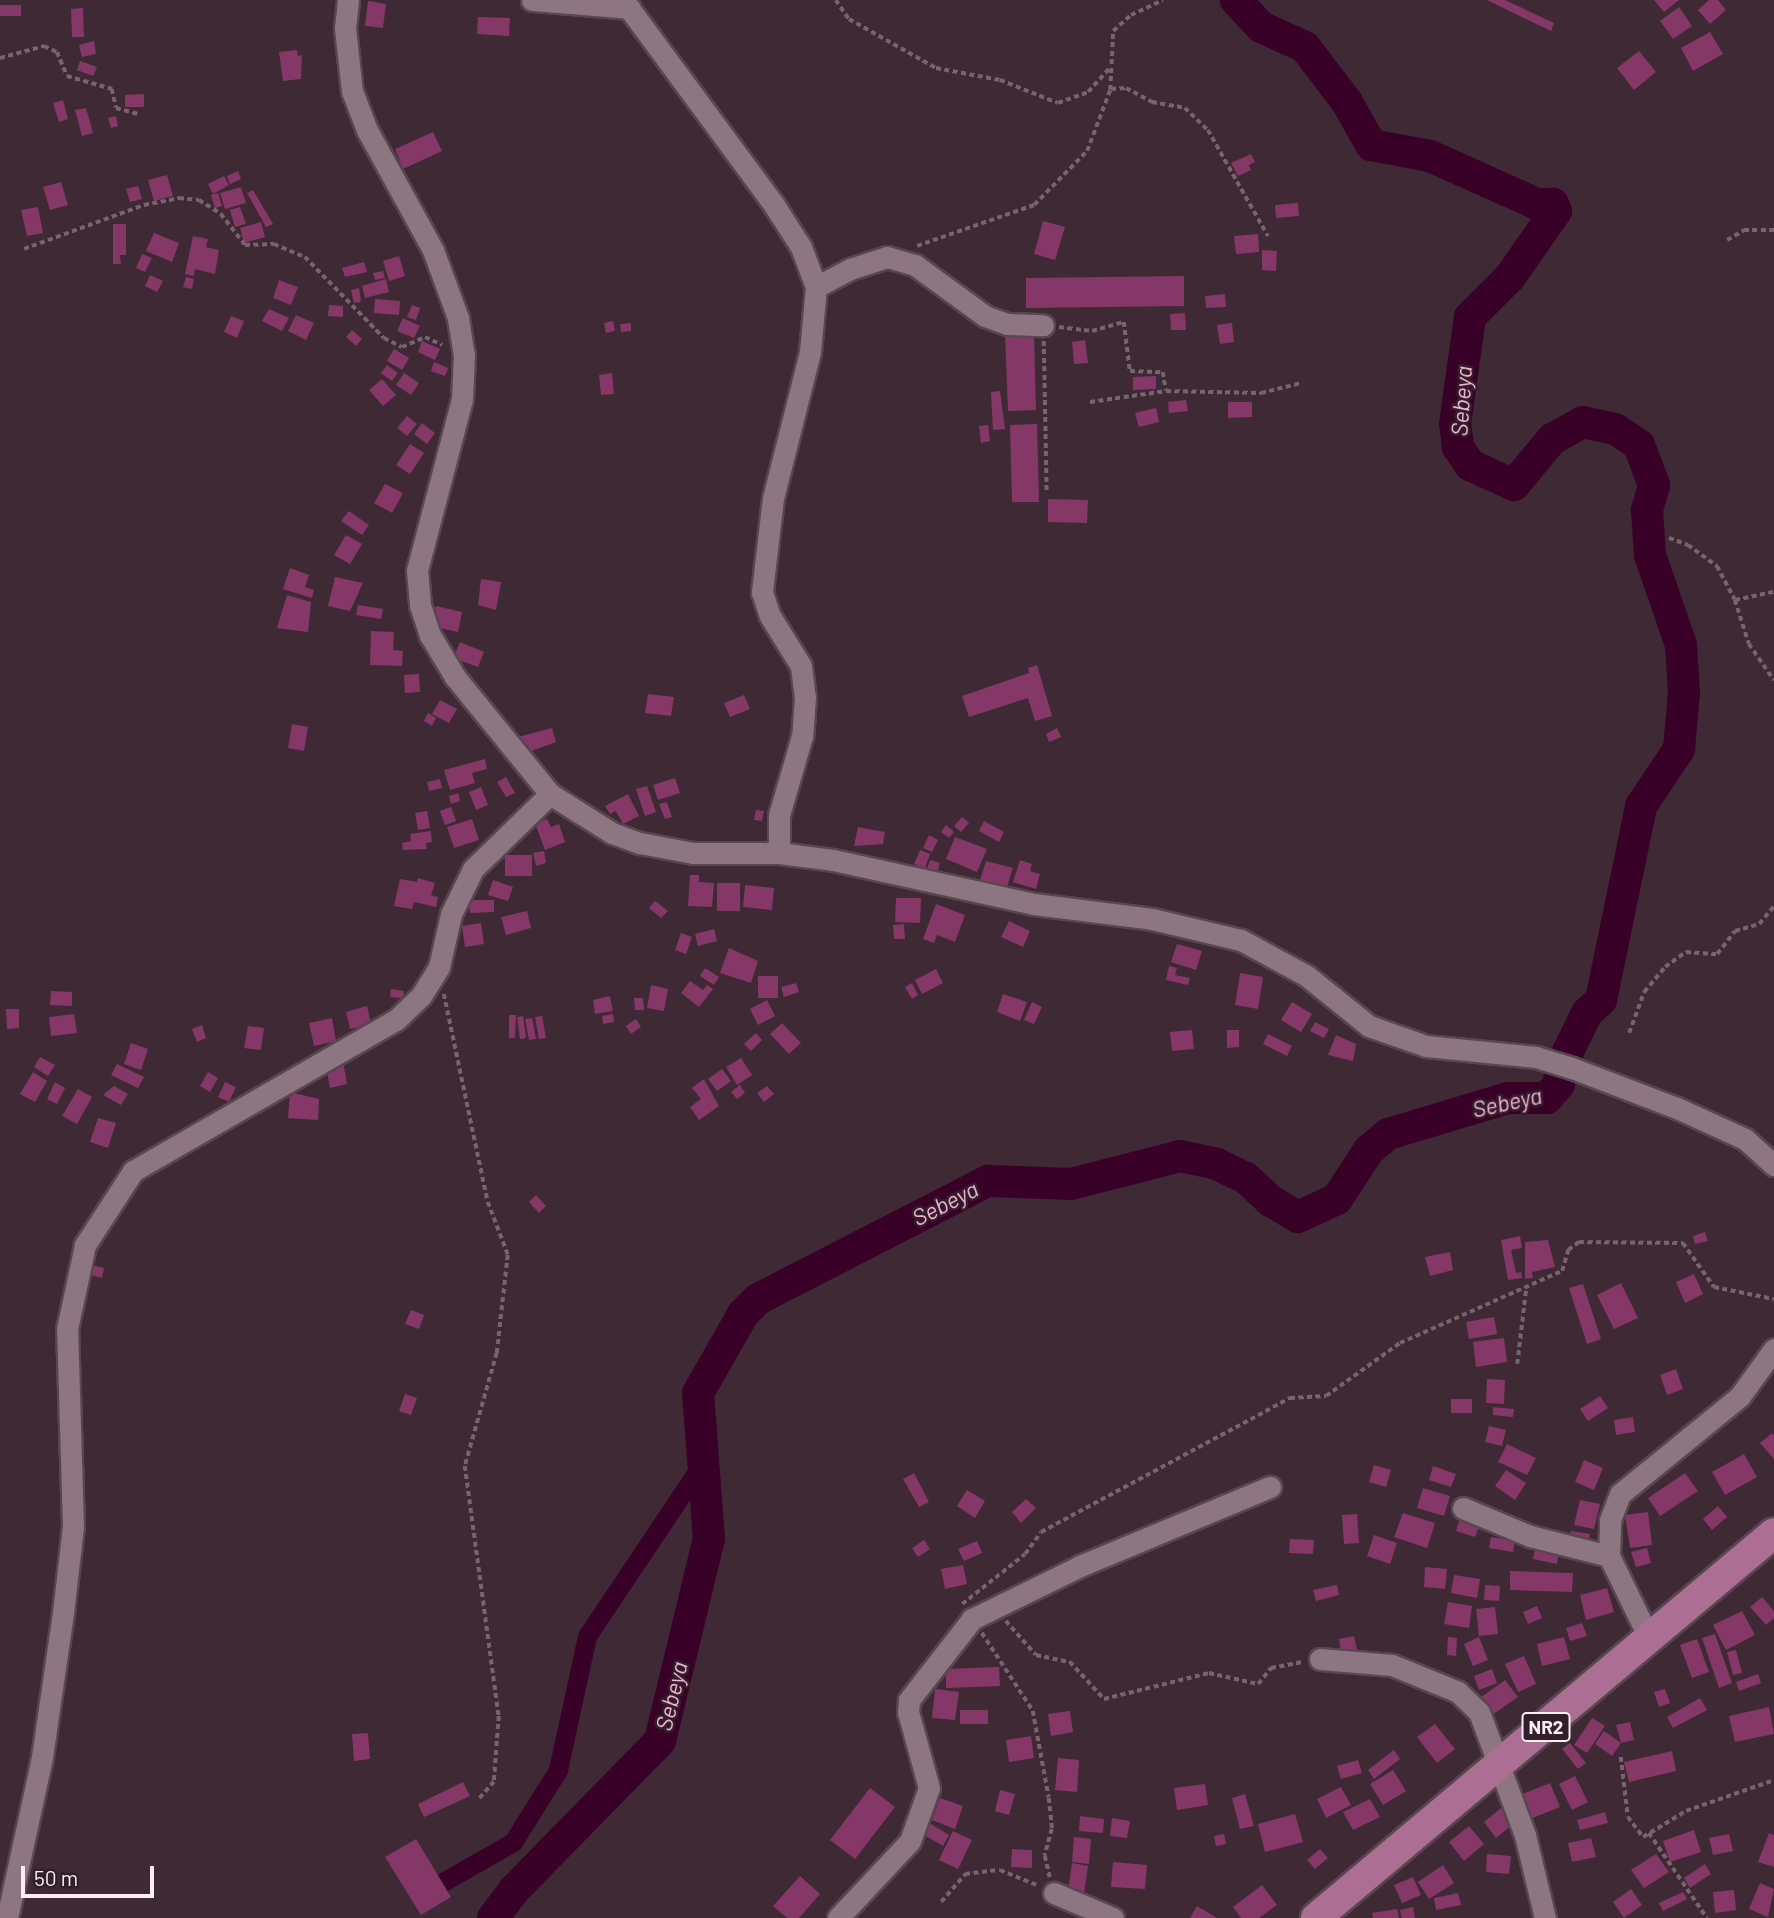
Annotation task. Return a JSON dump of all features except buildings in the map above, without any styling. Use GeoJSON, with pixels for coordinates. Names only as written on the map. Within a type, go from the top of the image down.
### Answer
{"type":"FeatureCollection","features":[{"type":"Feature","properties":{"kind":"highway","name":"NR2"},"geometry":{"type":"LineString","coordinates":[[1316,1918],[1650,1640],[1774,1533]]}},
{"type":"Feature","properties":{"kind":"street"},"geometry":{"type":"LineString","coordinates":[[348,0],[345,28],[352,90],[367,130],[433,250],[458,318],[464,354],[462,399],[417,570],[420,606],[430,635],[455,677],[550,794],[612,833],[640,843],[693,853],[779,853],[1034,904],[1152,919],[1241,940],[1307,975],[1369,1026],[1426,1046],[1536,1058],[1572,1068],[1745,1139],[1774,1165]]}},
{"type":"Feature","properties":{"kind":"street"},"geometry":{"type":"LineString","coordinates":[[533,0],[627,4],[774,205],[801,247],[816,287],[810,352],[773,498],[762,592],[770,616],[801,666],[806,697],[802,736],[779,816],[779,853]]}},
{"type":"Feature","properties":{"kind":"street"},"geometry":{"type":"LineString","coordinates":[[816,287],[887,257],[915,265],[985,316],[1007,324],[1043,325]]}},
{"type":"Feature","properties":{"kind":"street"},"geometry":{"type":"LineString","coordinates":[[7,1918],[42,1757],[63,1613],[72,1527],[65,1401],[67,1329],[85,1245],[133,1171],[396,1020],[421,996],[439,967],[451,915],[473,869],[550,794]]}},
{"type":"Feature","properties":{"kind":"street"},"geometry":{"type":"LineString","coordinates":[[1650,1640],[1609,1556],[1610,1520],[1620,1494],[1740,1396],[1774,1349]]}},
{"type":"Feature","properties":{"kind":"street"},"geometry":{"type":"LineString","coordinates":[[838,1918],[909,1841],[929,1788],[908,1712],[909,1700],[978,1627],[1080,1566],[1270,1487]]}},
{"type":"Feature","properties":{"kind":"street"},"geometry":{"type":"LineString","coordinates":[[1463,1508],[1530,1536],[1609,1556]]}},
{"type":"Feature","properties":{"kind":"street"},"geometry":{"type":"LineString","coordinates":[[1320,1659],[1392,1665],[1458,1692],[1479,1712],[1525,1835],[1545,1918]]}},
{"type":"Feature","properties":{"kind":"street"},"geometry":{"type":"LineString","coordinates":[[1054,1893],[1113,1918]]}},
{"type":"Feature","properties":{"kind":"path"},"geometry":{"type":"LineString","coordinates":[[836,0],[849,19],[936,68],[1000,80],[1058,103],[1088,92],[1111,67]]}},
{"type":"Feature","properties":{"kind":"path"},"geometry":{"type":"LineString","coordinates":[[887,257],[1034,205],[1087,151],[1110,90],[1113,31],[1131,15],[1163,0]]}},
{"type":"Feature","properties":{"kind":"path"},"geometry":{"type":"LineString","coordinates":[[0,58],[44,46],[57,52],[67,76],[112,89],[116,108],[139,114]]}},
{"type":"Feature","properties":{"kind":"path"},"geometry":{"type":"LineString","coordinates":[[1110,90],[1126,88],[1152,102],[1185,108],[1201,123],[1268,236]]}},
{"type":"Feature","properties":{"kind":"path"},"geometry":{"type":"LineString","coordinates":[[24,249],[144,205],[179,198],[199,200],[221,214],[245,245],[274,244],[306,257],[384,338],[402,347],[425,337],[464,354]]}},
{"type":"Feature","properties":{"kind":"path"},"geometry":{"type":"LineString","coordinates":[[1727,240],[1744,230],[1774,230]]}},
{"type":"Feature","properties":{"kind":"path"},"geometry":{"type":"LineString","coordinates":[[1047,493],[1043,325],[1092,331],[1124,322],[1129,371],[1163,372],[1166,391]]}},
{"type":"Feature","properties":{"kind":"path"},"geometry":{"type":"LineString","coordinates":[[1090,402],[1166,391],[1261,393],[1301,383]]}},
{"type":"Feature","properties":{"kind":"path"},"geometry":{"type":"LineString","coordinates":[[1669,538],[1709,559],[1735,600],[1749,644],[1774,680]]}},
{"type":"Feature","properties":{"kind":"path"},"geometry":{"type":"LineString","coordinates":[[1735,600],[1774,592]]}},
{"type":"Feature","properties":{"kind":"path"},"geometry":{"type":"LineString","coordinates":[[1629,1033],[1644,992],[1665,967],[1686,952],[1717,954],[1735,931],[1759,924],[1774,905]]}},
{"type":"Feature","properties":{"kind":"path"},"geometry":{"type":"LineString","coordinates":[[439,967],[455,1063],[482,1177],[508,1255],[497,1353],[465,1466],[499,1716],[494,1782],[479,1799]]}},
{"type":"Feature","properties":{"kind":"path"},"geometry":{"type":"LineString","coordinates":[[1054,1893],[1045,1856],[1052,1829],[1049,1798],[1033,1711],[960,1602],[1025,1554],[1041,1532],[1290,1398],[1326,1396],[1400,1343],[1562,1271],[1569,1250],[1579,1242],[1683,1243],[1714,1287],[1774,1299]]}},
{"type":"Feature","properties":{"kind":"path"},"geometry":{"type":"LineString","coordinates":[[1517,1364],[1526,1287]]}},
{"type":"Feature","properties":{"kind":"path"},"geometry":{"type":"LineString","coordinates":[[978,1627],[1006,1621],[1035,1656],[1070,1662],[1104,1699],[1209,1673],[1258,1684],[1271,1668],[1320,1659]]}},
{"type":"Feature","properties":{"kind":"path"},"geometry":{"type":"LineString","coordinates":[[1621,1757],[1628,1817],[1643,1837],[1686,1811],[1774,1780]]}},
{"type":"Feature","properties":{"kind":"path"},"geometry":{"type":"LineString","coordinates":[[1649,1833],[1707,1918]]}},
{"type":"Feature","properties":{"kind":"path"},"geometry":{"type":"LineString","coordinates":[[942,1902],[965,1874],[1000,1870],[1054,1893]]}},
{"type":"Feature","properties":{"kind":"waterway","name":"Sebeya"},"geometry":{"type":"LineString","coordinates":[[493,1918],[513,1891],[660,1741],[709,1539],[698,1393],[743,1314],[758,1299],[988,1181],[1071,1184],[1180,1156],[1217,1164],[1246,1178],[1271,1201],[1298,1217],[1337,1199],[1369,1150],[1388,1134],[1508,1098],[1547,1098],[1559,1084],[1560,1068],[1587,1013],[1601,1000],[1641,806],[1679,749],[1684,693],[1681,645],[1650,555],[1647,510],[1654,485],[1639,445],[1615,429],[1583,422],[1552,439],[1514,485],[1470,465],[1458,447],[1455,424],[1470,317],[1510,277],[1556,211],[1553,204],[1537,204],[1430,156],[1371,145],[1347,102],[1305,47],[1261,27],[1236,0]]}},
{"type":"Feature","properties":{"kind":"waterway"},"geometry":{"type":"LineString","coordinates":[[443,1882],[513,1842],[558,1770],[587,1636],[703,1463]]}}]}
